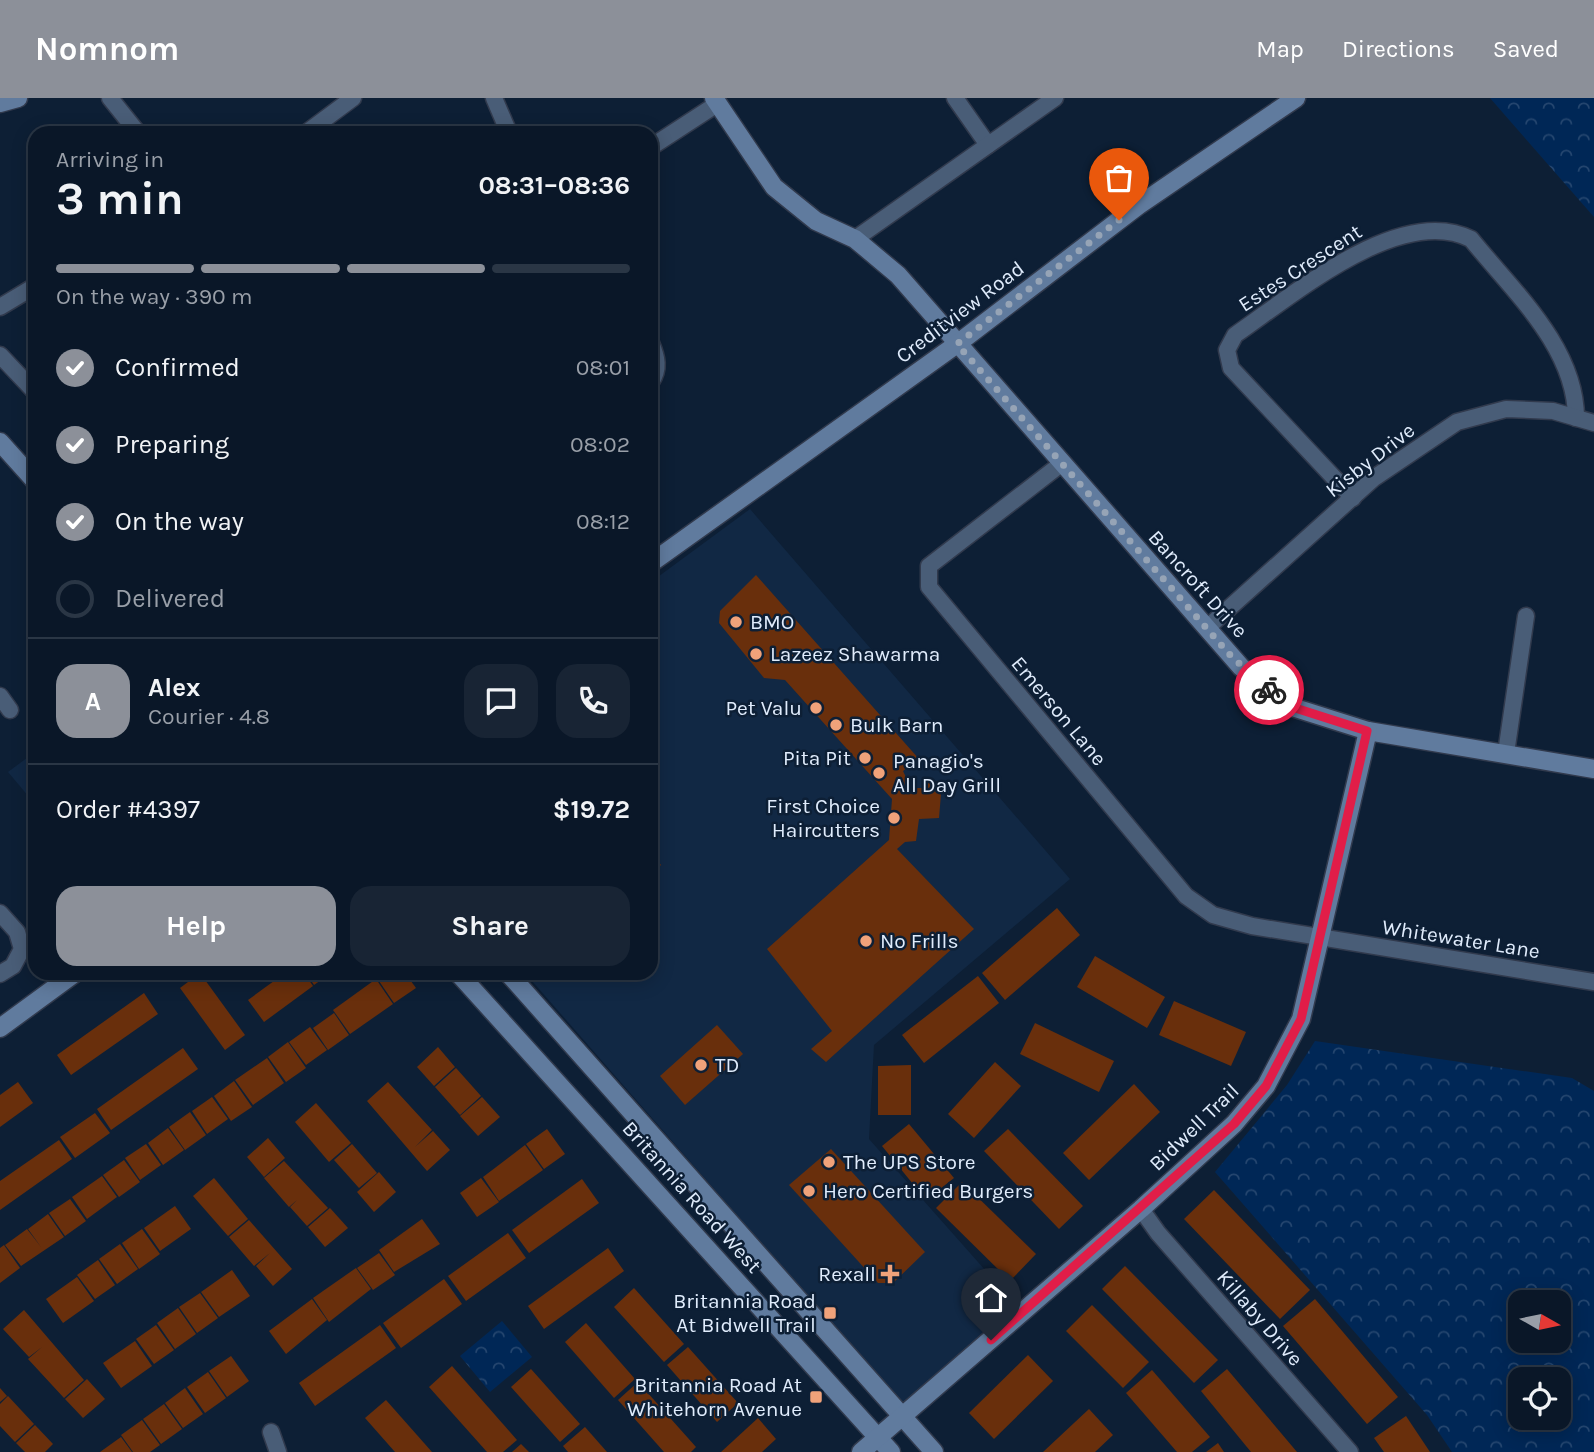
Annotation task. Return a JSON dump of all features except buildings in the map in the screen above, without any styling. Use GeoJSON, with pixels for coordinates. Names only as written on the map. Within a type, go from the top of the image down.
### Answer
{"type":"FeatureCollection","features":[{"type":"Feature","properties":{"kind":"main road"},"geometry":{"type":"LineString","coordinates":[[0,103],[18,98]]}},
{"type":"Feature","properties":{"kind":"main road","name":"Creditview Road"},"geometry":{"type":"LineString","coordinates":[[658,558],[957,344],[1139,205],[1296,98]]}},
{"type":"Feature","properties":{"kind":"main road","name":"Bancroft Drive"},"geometry":{"type":"LineString","coordinates":[[716,101],[774,187],[816,221],[855,239],[904,282],[1241,667],[1289,706],[1367,731],[1594,769]]}},
{"type":"Feature","properties":{"kind":"main road"},"geometry":{"type":"LineString","coordinates":[[0,442],[28,473]]}},
{"type":"Feature","properties":{"kind":"main road","name":"Bidwell Trail"},"geometry":{"type":"LineString","coordinates":[[861,1452],[1141,1209],[1234,1124],[1262,1092],[1301,1019],[1367,731]]}},
{"type":"Feature","properties":{"kind":"main road"},"geometry":{"type":"LineString","coordinates":[[0,1028],[65,980]]}},
{"type":"Feature","properties":{"kind":"main road","name":"Britannia Road West"},"geometry":{"type":"LineString","coordinates":[[464,980],[891,1452]]}},
{"type":"Feature","properties":{"kind":"main road","name":"Britannia Road West"},"geometry":{"type":"LineString","coordinates":[[514,980],[934,1452]]}},
{"type":"Feature","properties":{"kind":"street"},"geometry":{"type":"LineString","coordinates":[[110,98],[132,126]]}},
{"type":"Feature","properties":{"kind":"street"},"geometry":{"type":"LineString","coordinates":[[315,126],[353,98]]}},
{"type":"Feature","properties":{"kind":"street"},"geometry":{"type":"LineString","coordinates":[[494,98],[506,126]]}},
{"type":"Feature","properties":{"kind":"street"},"geometry":{"type":"LineString","coordinates":[[955,98],[988,145]]}},
{"type":"Feature","properties":{"kind":"street"},"geometry":{"type":"LineString","coordinates":[[855,239],[1055,98]]}},
{"type":"Feature","properties":{"kind":"street"},"geometry":{"type":"LineString","coordinates":[[658,142],[716,101]]}},
{"type":"Feature","properties":{"kind":"street","name":"Estes Crescent"},"geometry":{"type":"LineString","coordinates":[[1353,498],[1231,368],[1227,350],[1235,335],[1347,258],[1377,242],[1453,230],[1471,239],[1548,334],[1576,399],[1576,418]]}},
{"type":"Feature","properties":{"kind":"street"},"geometry":{"type":"LineString","coordinates":[[0,307],[28,290]]}},
{"type":"Feature","properties":{"kind":"street"},"geometry":{"type":"LineString","coordinates":[[0,355],[28,385]]}},
{"type":"Feature","properties":{"kind":"street","name":"Kisby Drive"},"geometry":{"type":"LineString","coordinates":[[1207,628],[1395,463],[1457,422],[1506,410],[1553,411],[1594,423]]}},
{"type":"Feature","properties":{"kind":"street","name":"Emerson Lane"},"geometry":{"type":"LineString","coordinates":[[1061,464],[929,566],[929,587],[1186,896],[1213,915],[1252,926],[1321,937]]}},
{"type":"Feature","properties":{"kind":"street"},"geometry":{"type":"LineString","coordinates":[[1506,753],[1526,616]]}},
{"type":"Feature","properties":{"kind":"street"},"geometry":{"type":"LineString","coordinates":[[0,696],[10,710]]}},
{"type":"Feature","properties":{"kind":"street"},"geometry":{"type":"LineString","coordinates":[[0,913],[16,932],[22,949],[13,966],[0,974]]}},
{"type":"Feature","properties":{"kind":"street","name":"Whitewater Lane"},"geometry":{"type":"LineString","coordinates":[[1321,937],[1594,982]]}},
{"type":"Feature","properties":{"kind":"street","name":"Killaby Drive"},"geometry":{"type":"LineString","coordinates":[[1141,1209],[1158,1233],[1350,1452]]}},
{"type":"Feature","properties":{"kind":"street"},"geometry":{"type":"LineString","coordinates":[[271,1432],[278,1452]]}},
{"type":"Feature","properties":{"kind":"shaded area"},"geometry":{"type":"Polygon","coordinates":[[[750,509],[1070,879],[874,1045],[869,1139],[1017,1306],[905,1407],[531,980],[658,980],[658,577],[750,509]]]}},
{"type":"Feature","properties":{"kind":"shaded area"},"geometry":{"type":"Polygon","coordinates":[[[28,757],[28,796],[8,772],[28,757]]]}},
{"type":"Feature","properties":{"kind":"green space"},"geometry":{"type":"Polygon","coordinates":[[[1490,98],[1594,98],[1594,217],[1490,98]]]}},
{"type":"Feature","properties":{"kind":"green space"},"geometry":{"type":"Polygon","coordinates":[[[1315,1041],[1572,1078],[1594,1091],[1594,1452],[1452,1452],[1427,1415],[1215,1172],[1287,1085],[1315,1041]]]}},
{"type":"Feature","properties":{"kind":"green space"},"geometry":{"type":"Polygon","coordinates":[[[502,1321],[532,1357],[490,1392],[460,1356],[502,1321]]]}},
{"type":"Feature","properties":{"kind":"way so far"},"geometry":{"type":"LineString","coordinates":[[1119,220],[957,344],[1231,656],[1269,690]]}},
{"type":"Feature","properties":{"kind":"place","name":"BMO"},"geometry":{"type":"Point","coordinates":[736,622]}},
{"type":"Feature","properties":{"kind":"place","name":"Lazeez Shawarma"},"geometry":{"type":"Point","coordinates":[756,654]}},
{"type":"Feature","properties":{"kind":"place","name":"Pet Valu"},"geometry":{"type":"Point","coordinates":[816,708]}},
{"type":"Feature","properties":{"kind":"place","name":"Bulk Barn"},"geometry":{"type":"Point","coordinates":[836,725]}},
{"type":"Feature","properties":{"kind":"place","name":"Pita Pit"},"geometry":{"type":"Point","coordinates":[865,758]}},
{"type":"Feature","properties":{"kind":"place","name":"Panagio's All Day Grill"},"geometry":{"type":"Point","coordinates":[879,773]}},
{"type":"Feature","properties":{"kind":"place","name":"First Choice Haircutters"},"geometry":{"type":"Point","coordinates":[894,818]}},
{"type":"Feature","properties":{"kind":"place","name":"No Frills"},"geometry":{"type":"Point","coordinates":[866,941]}},
{"type":"Feature","properties":{"kind":"place","name":"TD"},"geometry":{"type":"Point","coordinates":[701,1065]}},
{"type":"Feature","properties":{"kind":"place","name":"The UPS Store"},"geometry":{"type":"Point","coordinates":[829,1162]}},
{"type":"Feature","properties":{"kind":"place","name":"Hero Certified Burgers"},"geometry":{"type":"Point","coordinates":[809,1191]}},
{"type":"Feature","properties":{"kind":"place","name":"Rexall"},"geometry":{"type":"Point","coordinates":[890,1274]}},
{"type":"Feature","properties":{"kind":"place","name":"Britannia Road At Bidwell Trail"},"geometry":{"type":"Point","coordinates":[830,1313]}},
{"type":"Feature","properties":{"kind":"place","name":"Britannia Road At Whitehorn Avenue"},"geometry":{"type":"Point","coordinates":[816,1397]}},
{"type":"Feature","properties":{"kind":"route"},"geometry":{"type":"LineString","coordinates":[[991,1340],[1234,1124],[1266,1086],[1301,1019],[1367,731],[1289,706],[1269,690]]}}]}
